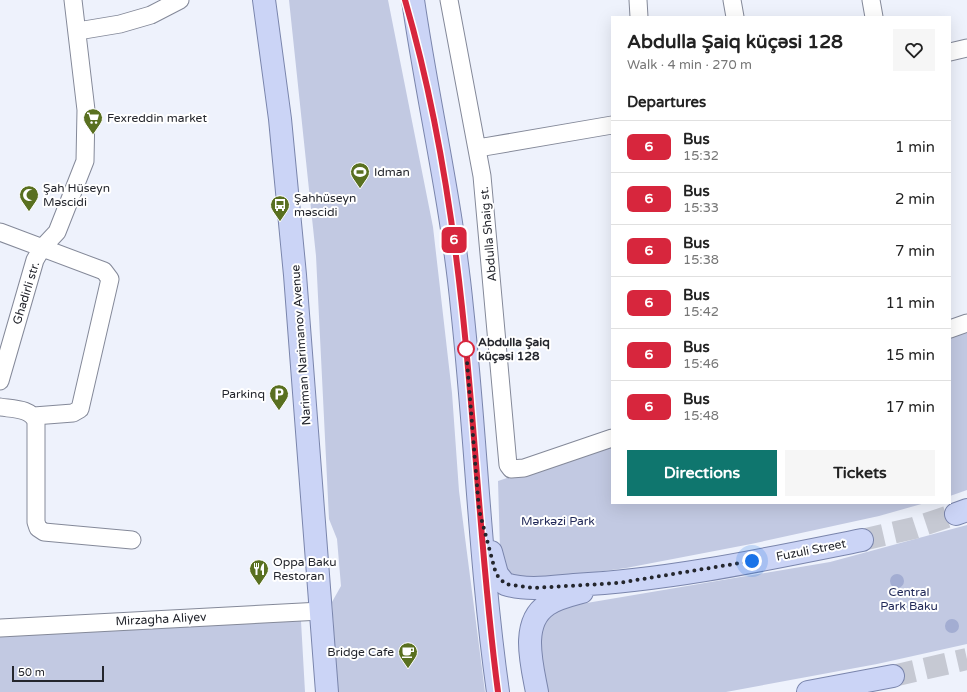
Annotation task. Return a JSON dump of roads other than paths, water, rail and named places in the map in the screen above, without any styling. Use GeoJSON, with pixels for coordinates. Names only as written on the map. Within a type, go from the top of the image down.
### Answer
{"type":"FeatureCollection","features":[{"type":"Feature","properties":{"kind":"main road","name":"Nariman Narimanov Avenue"},"geometry":{"type":"LineString","coordinates":[[264,0],[280,119],[295,275],[327,692]]}},
{"type":"Feature","properties":{"kind":"main road"},"geometry":{"type":"LineString","coordinates":[[274,0],[280,119]]}},
{"type":"Feature","properties":{"kind":"main road"},"geometry":{"type":"LineString","coordinates":[[405,0],[420,51]]}},
{"type":"Feature","properties":{"kind":"main road"},"geometry":{"type":"LineString","coordinates":[[413,0],[420,51],[453,231],[462,308],[487,602],[498,692]]}},
{"type":"Feature","properties":{"kind":"main road"},"geometry":{"type":"LineString","coordinates":[[479,510],[496,574],[505,584],[533,588],[618,583]]}},
{"type":"Feature","properties":{"kind":"main road","name":"Fuzuli Street"},"geometry":{"type":"LineString","coordinates":[[618,583],[862,540]]}},
{"type":"Feature","properties":{"kind":"main road"},"geometry":{"type":"LineString","coordinates":[[537,692],[530,647],[532,628],[537,615],[548,605],[558,600],[618,583]]}},
{"type":"Feature","properties":{"kind":"main road"},"geometry":{"type":"LineString","coordinates":[[808,692],[893,676]]}},
{"type":"Feature","properties":{"kind":"street","name":"Ghadirli str."},"geometry":{"type":"LineString","coordinates":[[0,381],[6,339],[35,260],[42,248],[57,232],[85,161],[86,110],[78,31],[73,0]]}},
{"type":"Feature","properties":{"kind":"street"},"geometry":{"type":"LineString","coordinates":[[78,31],[120,24],[151,15],[180,0]]}},
{"type":"Feature","properties":{"kind":"street","name":"Abdulla Shaig st."},"geometry":{"type":"LineString","coordinates":[[449,0],[478,148],[490,252],[508,465],[511,469],[524,468],[611,438]]}},
{"type":"Feature","properties":{"kind":"street"},"geometry":{"type":"LineString","coordinates":[[638,0],[639,16]]}},
{"type":"Feature","properties":{"kind":"street"},"geometry":{"type":"LineString","coordinates":[[732,0],[736,16]]}},
{"type":"Feature","properties":{"kind":"street"},"geometry":{"type":"LineString","coordinates":[[871,0],[874,16]]}},
{"type":"Feature","properties":{"kind":"street"},"geometry":{"type":"LineString","coordinates":[[951,52],[967,48]]}},
{"type":"Feature","properties":{"kind":"street"},"geometry":{"type":"LineString","coordinates":[[478,148],[611,126]]}},
{"type":"Feature","properties":{"kind":"street"},"geometry":{"type":"LineString","coordinates":[[0,232],[104,271],[110,279],[80,409],[73,413],[34,416],[30,413],[0,407]]}},
{"type":"Feature","properties":{"kind":"street"},"geometry":{"type":"LineString","coordinates":[[951,329],[967,323]]}},
{"type":"Feature","properties":{"kind":"street"},"geometry":{"type":"LineString","coordinates":[[34,416],[36,422],[36,522],[38,528],[44,532],[132,540]]}},
{"type":"Feature","properties":{"kind":"street","name":"Mirzagha Aliyev"},"geometry":{"type":"LineString","coordinates":[[0,628],[321,610]]}},
{"type":"Feature","properties":{"kind":"tunnel"},"geometry":{"type":"LineString","coordinates":[[862,540],[914,528],[956,514]]}},
{"type":"Feature","properties":{"kind":"tunnel"},"geometry":{"type":"LineString","coordinates":[[893,676],[967,659]]}},
{"type":"Feature","properties":{"kind":"place","name":"Fexreddin market"},"geometry":{"type":"Point","coordinates":[93,135]}},
{"type":"Feature","properties":{"kind":"place","name":"Idman"},"geometry":{"type":"Point","coordinates":[360,189]}},
{"type":"Feature","properties":{"kind":"place","name":"Şah Hüseyn Məscidi"},"geometry":{"type":"Point","coordinates":[29,212]}},
{"type":"Feature","properties":{"kind":"place","name":"Şahhüseyn məscidi"},"geometry":{"type":"Point","coordinates":[280,222]}},
{"type":"Feature","properties":{"kind":"place","name":"Abdulla Şaiq küçəsi 128"},"geometry":{"type":"Point","coordinates":[466,349]}},
{"type":"Feature","properties":{"kind":"place","name":"Parkinq"},"geometry":{"type":"Point","coordinates":[279,411]}},
{"type":"Feature","properties":{"kind":"place","name":"Oppa Baku Restoran"},"geometry":{"type":"Point","coordinates":[259,586]}},
{"type":"Feature","properties":{"kind":"place","name":"Bridge Cafe"},"geometry":{"type":"Point","coordinates":[408,669]}},
{"type":"Feature","properties":{"kind":"park label","name":"Mərkəzi Park"},"geometry":{"type":"Point","coordinates":[558,521]}},
{"type":"Feature","properties":{"kind":"park label","name":"Central Park Baku"},"geometry":{"type":"Point","coordinates":[909,599]}}]}
